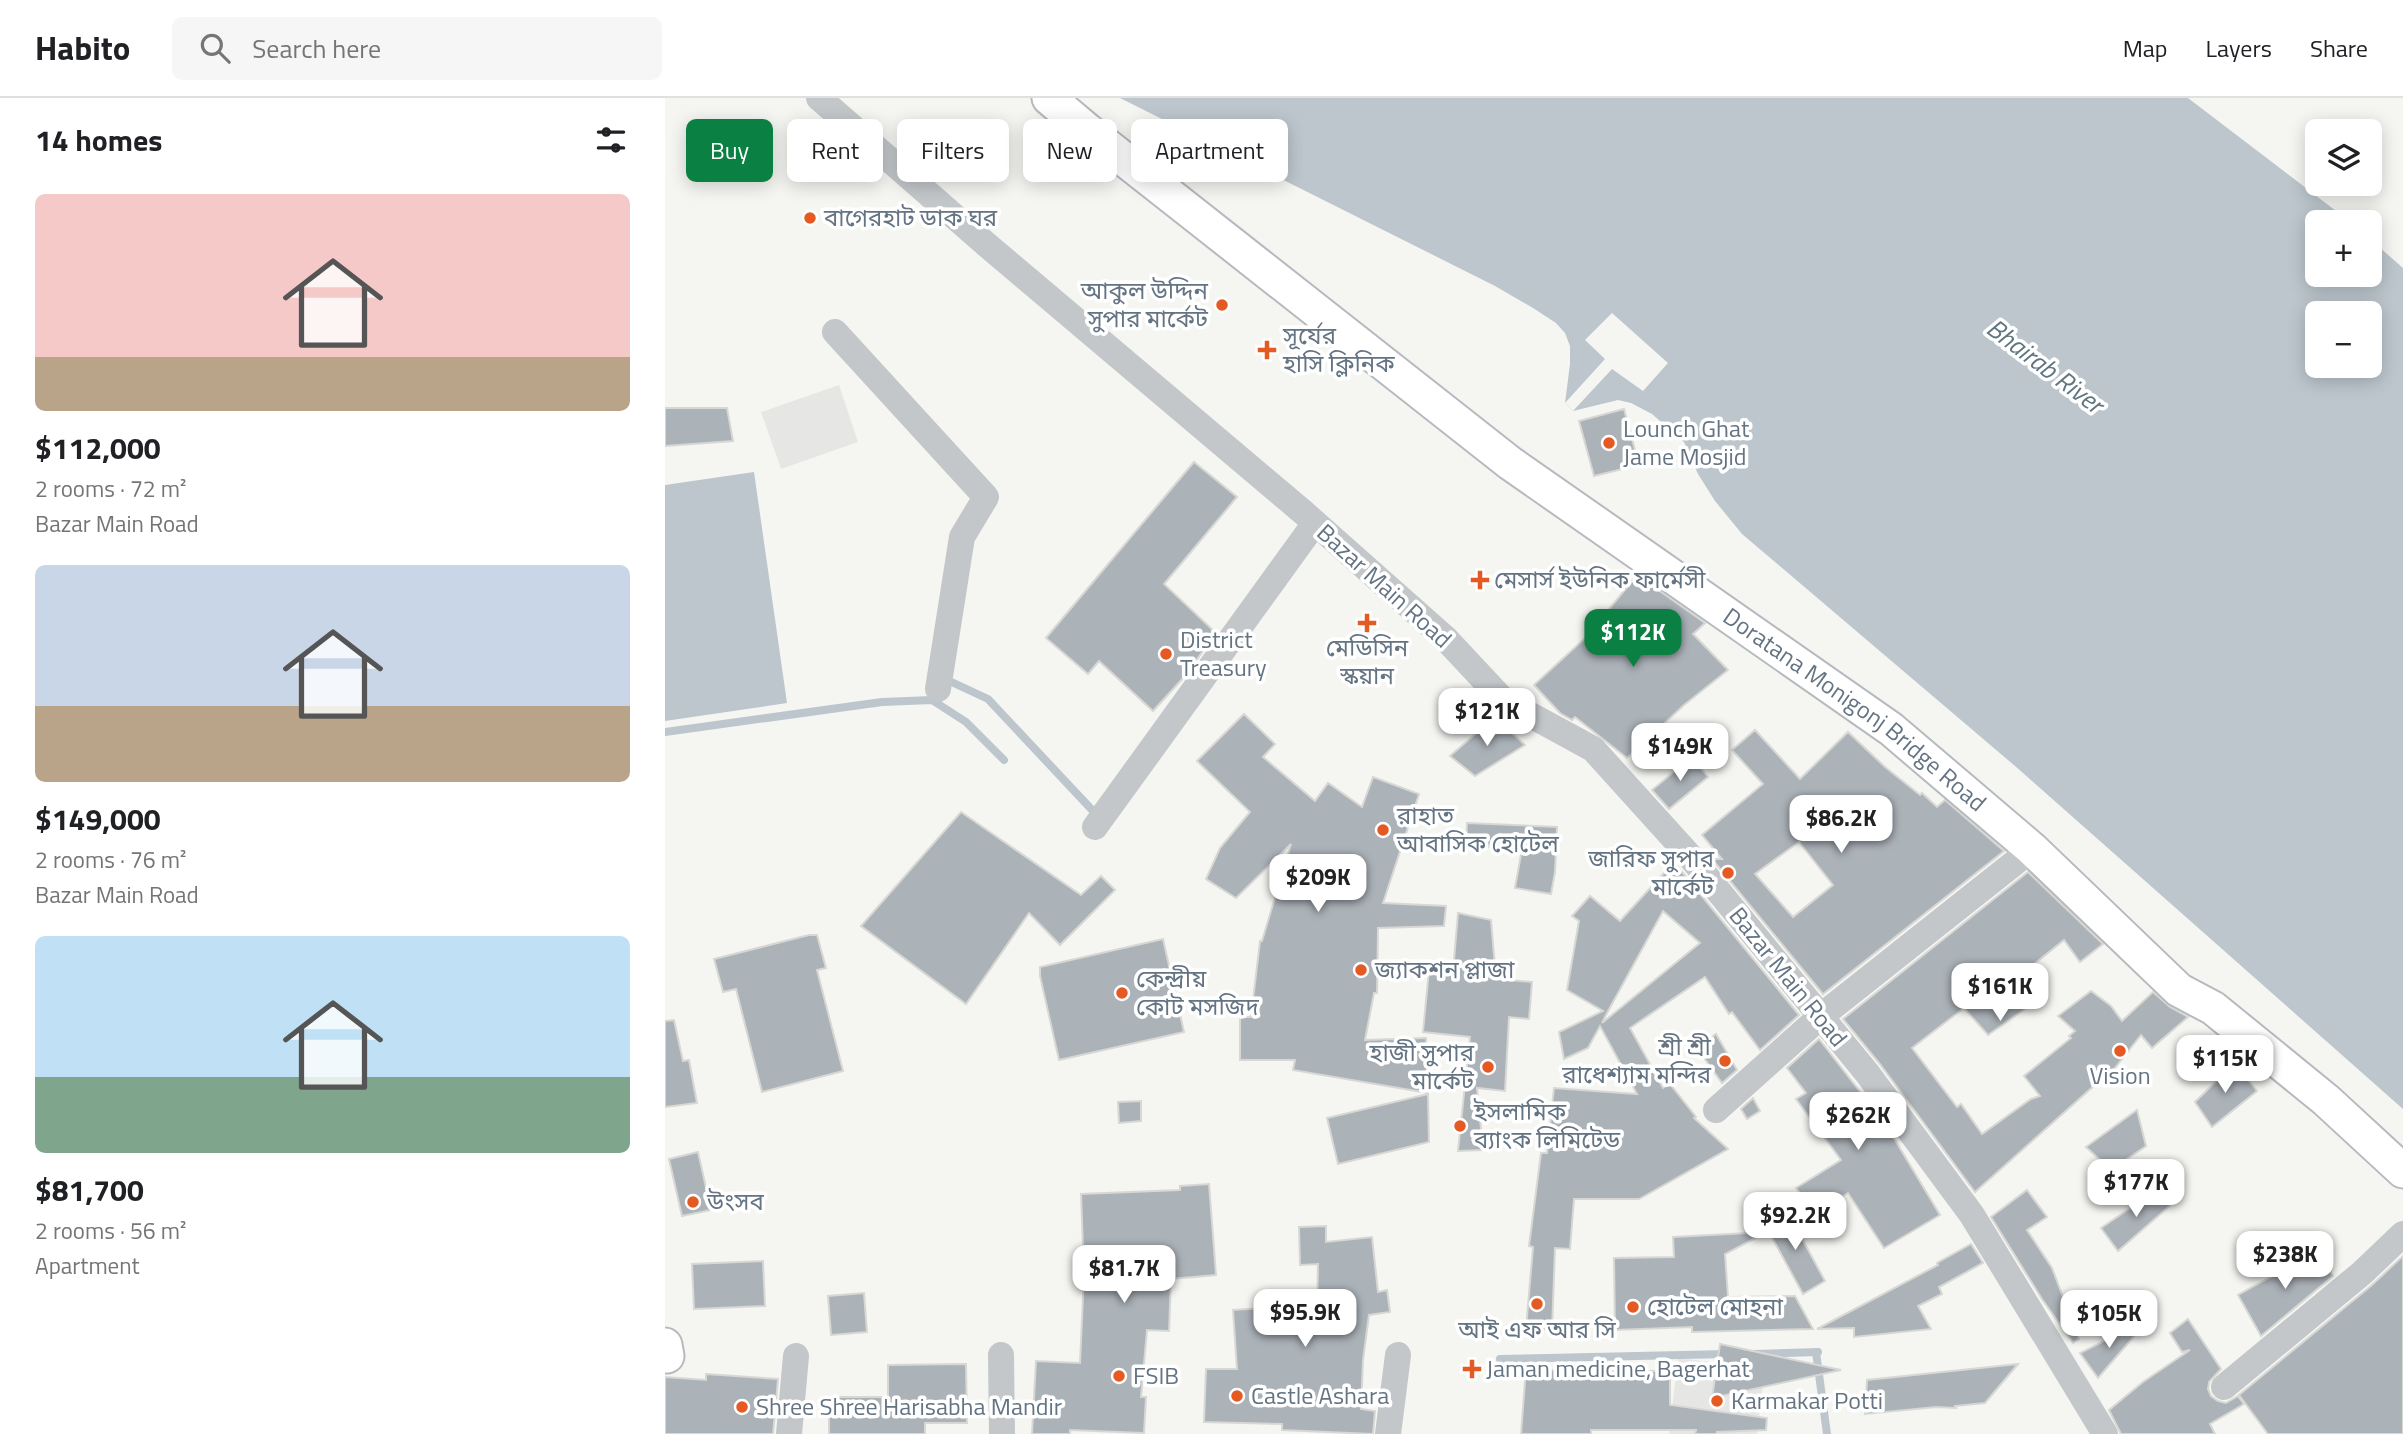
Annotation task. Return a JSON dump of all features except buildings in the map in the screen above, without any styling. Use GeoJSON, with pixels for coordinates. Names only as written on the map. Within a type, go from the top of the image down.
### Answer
{"type":"FeatureCollection","features":[{"type":"Feature","properties":{"kind":"main road","name":"Doratana Monigonj Bridge Road"},"geometry":{"type":"LineString","coordinates":[[1049,98],[1108,148],[1510,463],[1891,729],[2032,849],[2179,990],[2214,1008],[2326,1100],[2403,1171]]}},
{"type":"Feature","properties":{"kind":"street","name":"Bazar Main Road"},"geometry":{"type":"LineString","coordinates":[[819,98],[987,245],[1315,523],[1445,638],[1503,700],[1593,749],[1688,854],[1867,1073],[1972,1215],[2105,1434]]}},
{"type":"Feature","properties":{"kind":"street"},"geometry":{"type":"LineString","coordinates":[[835,332],[986,497],[962,537],[939,689]]}},
{"type":"Feature","properties":{"kind":"street"},"geometry":{"type":"LineString","coordinates":[[1095,827],[1315,523]]}},
{"type":"Feature","properties":{"kind":"street"},"geometry":{"type":"LineString","coordinates":[[1716,1110],[1819,1017],[2032,849]]}},
{"type":"Feature","properties":{"kind":"street"},"geometry":{"type":"LineString","coordinates":[[2224,1387],[2352,1281],[2403,1234]]}},
{"type":"Feature","properties":{"kind":"street"},"geometry":{"type":"LineString","coordinates":[[1001,1355],[1002,1434]]}},
{"type":"Feature","properties":{"kind":"street"},"geometry":{"type":"LineString","coordinates":[[1388,1434],[1398,1355]]}},
{"type":"Feature","properties":{"kind":"street"},"geometry":{"type":"LineString","coordinates":[[789,1434],[796,1356]]}},
{"type":"Feature","properties":{"kind":"shaded area"},"geometry":{"type":"Polygon","coordinates":[[[839,385],[858,442],[781,469],[761,412],[839,385]]]}},
{"type":"Feature","properties":{"kind":"shaded area","name":"Karmakar Potti"},"geometry":{"type":"Polygon","coordinates":[[[1678,1358],[1765,1368],[1757,1434],[1669,1434],[1678,1358]]]}},
{"type":"Feature","properties":{"kind":"water","name":"Bhairab River"},"geometry":{"type":"Polygon","coordinates":[[[1120,98],[2188,98],[2305,187],[2305,196],[2316,196],[2335,210],[2305,210],[2305,287],[2382,287],[2382,250],[2403,268],[2403,1109],[2015,766],[1742,534],[1715,501],[1698,474],[1684,442],[1652,414],[1631,403],[1618,400],[1573,411],[1565,403],[1570,346],[1565,333],[1556,323],[1495,286],[1288,182],[1288,119],[1162,119],[1120,98]]]}},
{"type":"Feature","properties":{"kind":"water"},"geometry":{"type":"Polygon","coordinates":[[[754,472],[787,703],[665,721],[665,485],[754,472]]]}},
{"type":"Feature","properties":{"kind":"pier"},"geometry":{"type":"Polygon","coordinates":[[[1612,313],[1668,363],[1643,391],[1612,369],[1573,411],[1565,403],[1605,359],[1585,340],[1612,313]]]}},
{"type":"Feature","properties":{"kind":"waterway"},"geometry":{"type":"LineString","coordinates":[[943,678],[988,699],[1094,812],[1098,808]]}},
{"type":"Feature","properties":{"kind":"waterway"},"geometry":{"type":"LineString","coordinates":[[665,732],[882,702],[932,700],[966,722],[1004,760]]}},
{"type":"Feature","properties":{"kind":"waterway"},"geometry":{"type":"LineString","coordinates":[[1816,1352],[1827,1434]]}},
{"type":"Feature","properties":{"kind":"waterway"},"geometry":{"type":"LineString","coordinates":[[1754,1354],[1818,1352]]}},
{"type":"Feature","properties":{"kind":"waterway"},"geometry":{"type":"LineString","coordinates":[[1500,1359],[1727,1354]]}},
{"type":"Feature","properties":{"kind":"place","name":"বাগেরহাট ডাক ঘর"},"geometry":{"type":"Point","coordinates":[810,218]}},
{"type":"Feature","properties":{"kind":"place","name":"আকুল উদ্দিন সুপার মার্কেট"},"geometry":{"type":"Point","coordinates":[1222,305]}},
{"type":"Feature","properties":{"kind":"place","name":"সূর্যের হাসি ক্লিনিক"},"geometry":{"type":"Point","coordinates":[1267,350]}},
{"type":"Feature","properties":{"kind":"place","name":"Lounch Ghat Jame Mosjid"},"geometry":{"type":"Point","coordinates":[1609,443]}},
{"type":"Feature","properties":{"kind":"place","name":"মেসার্স ইউনিক ফার্মেসী"},"geometry":{"type":"Point","coordinates":[1480,580]}},
{"type":"Feature","properties":{"kind":"place","name":"মেডিসিন স্কয়ান"},"geometry":{"type":"Point","coordinates":[1367,623]}},
{"type":"Feature","properties":{"kind":"place","name":"District Treasury"},"geometry":{"type":"Point","coordinates":[1166,654]}},
{"type":"Feature","properties":{"kind":"place","name":"রাহাত আবাসিক হোটেল"},"geometry":{"type":"Point","coordinates":[1383,830]}},
{"type":"Feature","properties":{"kind":"place","name":"জারিফ সুপার মার্কেট"},"geometry":{"type":"Point","coordinates":[1728,873]}},
{"type":"Feature","properties":{"kind":"place","name":"জ্যাকশন প্লাজা"},"geometry":{"type":"Point","coordinates":[1361,970]}},
{"type":"Feature","properties":{"kind":"place","name":"কেন্দ্রীয় কোট মসজিদ"},"geometry":{"type":"Point","coordinates":[1122,993]}},
{"type":"Feature","properties":{"kind":"place","name":"Vision"},"geometry":{"type":"Point","coordinates":[2120,1051]}},
{"type":"Feature","properties":{"kind":"place","name":"শ্রী শ্রী রাধেশ্যাম মন্দির"},"geometry":{"type":"Point","coordinates":[1725,1061]}},
{"type":"Feature","properties":{"kind":"place","name":"হাজী সুপার মার্কেট"},"geometry":{"type":"Point","coordinates":[1488,1067]}},
{"type":"Feature","properties":{"kind":"place","name":"ইসলামিক ব্যাংক লিমিটেড"},"geometry":{"type":"Point","coordinates":[1460,1126]}},
{"type":"Feature","properties":{"kind":"place","name":"উংসব"},"geometry":{"type":"Point","coordinates":[693,1202]}},
{"type":"Feature","properties":{"kind":"place","name":"আই এফ আর সি"},"geometry":{"type":"Point","coordinates":[1537,1304]}},
{"type":"Feature","properties":{"kind":"place","name":"হোটেল মোহনা"},"geometry":{"type":"Point","coordinates":[1633,1307]}},
{"type":"Feature","properties":{"kind":"place","name":"Jaman medicine, Bagerhat"},"geometry":{"type":"Point","coordinates":[1472,1369]}},
{"type":"Feature","properties":{"kind":"place","name":"FSIB"},"geometry":{"type":"Point","coordinates":[1119,1376]}},
{"type":"Feature","properties":{"kind":"place","name":"Castle Ashara"},"geometry":{"type":"Point","coordinates":[1237,1396]}},
{"type":"Feature","properties":{"kind":"place","name":"Karmakar Potti"},"geometry":{"type":"Point","coordinates":[1717,1401]}},
{"type":"Feature","properties":{"kind":"place","name":"Shree Shree Harisabha Mandir"},"geometry":{"type":"Point","coordinates":[742,1407]}}]}
